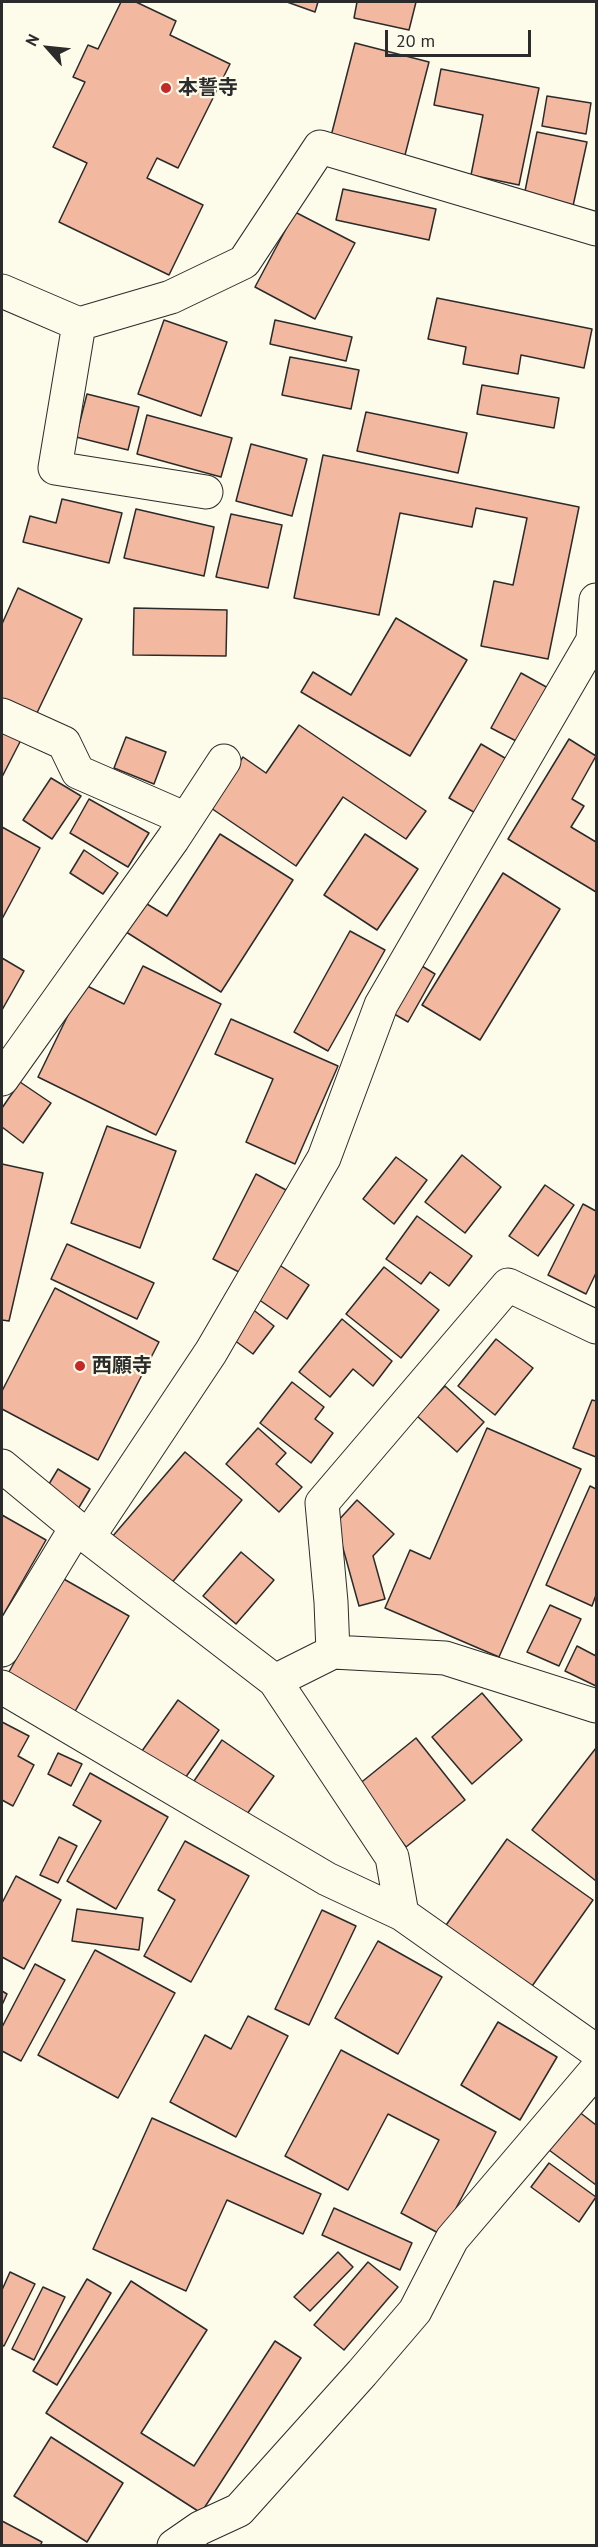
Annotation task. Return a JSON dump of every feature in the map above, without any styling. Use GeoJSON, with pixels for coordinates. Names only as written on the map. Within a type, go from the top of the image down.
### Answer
{"type":"FeatureCollection","features":[{"type":"Feature","properties":{"kind":"street"},"geometry":{"type":"LineString","coordinates":[[2,291],[79,324],[171,297],[244,262],[320,147],[597,229]]}},
{"type":"Feature","properties":{"kind":"street"},"geometry":{"type":"LineString","coordinates":[[79,324],[55,468],[206,492]]}},
{"type":"Feature","properties":{"kind":"street"},"geometry":{"type":"LineString","coordinates":[[2,1650],[211,1352],[324,1158],[381,1005],[514,781],[595,636],[597,600]]}},
{"type":"Feature","properties":{"kind":"street"},"geometry":{"type":"LineString","coordinates":[[2,716],[64,743],[78,772],[186,819]]}},
{"type":"Feature","properties":{"kind":"street"},"geometry":{"type":"LineString","coordinates":[[2,1079],[186,819],[224,761]]}},
{"type":"Feature","properties":{"kind":"street"},"geometry":{"type":"LineString","coordinates":[[333,1652],[332,1602],[322,1503],[508,1285],[597,1327]]}},
{"type":"Feature","properties":{"kind":"street"},"geometry":{"type":"LineString","coordinates":[[2,1466],[82,1533],[275,1681],[392,1857],[402,1914]]}},
{"type":"Feature","properties":{"kind":"street"},"geometry":{"type":"LineString","coordinates":[[275,1681],[333,1652],[445,1658],[597,1706]]}},
{"type":"Feature","properties":{"kind":"street"},"geometry":{"type":"LineString","coordinates":[[2,1687],[327,1879],[402,1914],[597,2051]]}},
{"type":"Feature","properties":{"kind":"street"},"geometry":{"type":"LineString","coordinates":[[174,2546],[200,2528],[239,2510],[362,2373],[415,2311],[452,2239],[597,2070]]}},
{"type":"Feature","properties":{"kind":"building"},"geometry":{"type":"Polygon","coordinates":[[[121,2],[136,2],[176,21],[170,35],[230,64],[178,168],[157,158],[147,178],[203,205],[169,275],[59,222],[87,163],[53,147],[85,82],[73,77],[88,45],[98,49],[121,2]]]}},
{"type":"Feature","properties":{"kind":"building"},"geometry":{"type":"Polygon","coordinates":[[[287,2],[318,2],[315,12],[287,2]]]}},
{"type":"Feature","properties":{"kind":"building"},"geometry":{"type":"Polygon","coordinates":[[[357,2],[416,2],[409,30],[354,18],[357,2]]]}},
{"type":"Feature","properties":{"kind":"building"},"geometry":{"type":"Polygon","coordinates":[[[355,43],[429,62],[405,155],[331,136],[355,43]]]}},
{"type":"Feature","properties":{"kind":"building"},"geometry":{"type":"Polygon","coordinates":[[[441,69],[539,88],[519,185],[471,175],[483,115],[434,105],[441,69]]]}},
{"type":"Feature","properties":{"kind":"building"},"geometry":{"type":"Polygon","coordinates":[[[547,96],[591,103],[586,134],[542,126],[547,96]]]}},
{"type":"Feature","properties":{"kind":"building"},"geometry":{"type":"Polygon","coordinates":[[[537,132],[587,142],[573,206],[524,196],[537,132]]]}},
{"type":"Feature","properties":{"kind":"building"},"geometry":{"type":"Polygon","coordinates":[[[343,189],[436,209],[429,240],[336,220],[343,189]]]}},
{"type":"Feature","properties":{"kind":"building"},"geometry":{"type":"Polygon","coordinates":[[[295,212],[355,243],[315,319],[255,287],[295,212]]]}},
{"type":"Feature","properties":{"kind":"building"},"geometry":{"type":"Polygon","coordinates":[[[437,298],[592,329],[584,368],[521,355],[518,374],[463,364],[466,347],[428,339],[437,298]]]}},
{"type":"Feature","properties":{"kind":"building"},"geometry":{"type":"Polygon","coordinates":[[[164,320],[227,342],[201,416],[138,394],[164,320]]]}},
{"type":"Feature","properties":{"kind":"building"},"geometry":{"type":"Polygon","coordinates":[[[275,320],[352,337],[346,361],[270,344],[275,320]]]}},
{"type":"Feature","properties":{"kind":"building"},"geometry":{"type":"Polygon","coordinates":[[[290,357],[359,370],[351,409],[282,395],[290,357]]]}},
{"type":"Feature","properties":{"kind":"building"},"geometry":{"type":"Polygon","coordinates":[[[482,385],[559,398],[554,428],[477,414],[482,385]]]}},
{"type":"Feature","properties":{"kind":"building"},"geometry":{"type":"Polygon","coordinates":[[[87,394],[139,407],[128,450],[76,437],[87,394]]]}},
{"type":"Feature","properties":{"kind":"building"},"geometry":{"type":"Polygon","coordinates":[[[366,412],[467,433],[458,473],[357,451],[366,412]]]}},
{"type":"Feature","properties":{"kind":"building"},"geometry":{"type":"Polygon","coordinates":[[[147,415],[232,438],[221,477],[137,454],[147,415]]]}},
{"type":"Feature","properties":{"kind":"building"},"geometry":{"type":"Polygon","coordinates":[[[251,444],[307,459],[292,516],[236,501],[251,444]]]}},
{"type":"Feature","properties":{"kind":"building"},"geometry":{"type":"Polygon","coordinates":[[[323,455],[579,507],[548,659],[481,646],[494,581],[513,585],[527,518],[476,508],[472,527],[400,513],[379,615],[294,598],[323,455]]]}},
{"type":"Feature","properties":{"kind":"building"},"geometry":{"type":"Polygon","coordinates":[[[62,499],[122,513],[109,563],[23,542],[30,516],[56,523],[62,499]]]}},
{"type":"Feature","properties":{"kind":"building"},"geometry":{"type":"Polygon","coordinates":[[[136,509],[214,527],[204,576],[124,558],[136,509]]]}},
{"type":"Feature","properties":{"kind":"building"},"geometry":{"type":"Polygon","coordinates":[[[231,514],[282,525],[268,588],[216,577],[231,514]]]}},
{"type":"Feature","properties":{"kind":"building"},"geometry":{"type":"Polygon","coordinates":[[[18,588],[82,619],[35,717],[2,701],[2,624],[18,588]]]}},
{"type":"Feature","properties":{"kind":"building"},"geometry":{"type":"Polygon","coordinates":[[[134,608],[227,610],[226,656],[133,655],[134,608]]]}},
{"type":"Feature","properties":{"kind":"building"},"geometry":{"type":"Polygon","coordinates":[[[396,618],[467,660],[410,756],[301,692],[313,672],[351,695],[396,618]]]}},
{"type":"Feature","properties":{"kind":"building"},"geometry":{"type":"Polygon","coordinates":[[[521,673],[550,689],[520,743],[491,728],[521,673]]]}},
{"type":"Feature","properties":{"kind":"building"},"geometry":{"type":"Polygon","coordinates":[[[2,725],[23,736],[2,777],[2,725]]]}},
{"type":"Feature","properties":{"kind":"building"},"geometry":{"type":"Polygon","coordinates":[[[299,725],[426,811],[406,839],[343,797],[296,866],[208,806],[243,757],[266,773],[299,725]]]}},
{"type":"Feature","properties":{"kind":"building"},"geometry":{"type":"Polygon","coordinates":[[[126,737],[166,752],[154,784],[114,768],[126,737]]]}},
{"type":"Feature","properties":{"kind":"building"},"geometry":{"type":"Polygon","coordinates":[[[569,739],[596,756],[572,799],[584,806],[571,827],[596,842],[596,892],[508,839],[569,739]]]}},
{"type":"Feature","properties":{"kind":"building"},"geometry":{"type":"Polygon","coordinates":[[[481,744],[510,761],[479,815],[449,798],[481,744]]]}},
{"type":"Feature","properties":{"kind":"building"},"geometry":{"type":"Polygon","coordinates":[[[51,778],[81,796],[52,839],[23,820],[51,778]]]}},
{"type":"Feature","properties":{"kind":"building"},"geometry":{"type":"Polygon","coordinates":[[[89,799],[149,833],[128,867],[70,833],[89,799]]]}},
{"type":"Feature","properties":{"kind":"building"},"geometry":{"type":"Polygon","coordinates":[[[2,827],[40,848],[2,919],[2,827]]]}},
{"type":"Feature","properties":{"kind":"building"},"geometry":{"type":"Polygon","coordinates":[[[220,834],[293,880],[221,992],[123,930],[142,901],[167,916],[220,834]]]}},
{"type":"Feature","properties":{"kind":"building"},"geometry":{"type":"Polygon","coordinates":[[[365,834],[418,869],[377,930],[324,895],[365,834]]]}},
{"type":"Feature","properties":{"kind":"building"},"geometry":{"type":"Polygon","coordinates":[[[84,850],[118,873],[103,894],[70,873],[84,850]]]}},
{"type":"Feature","properties":{"kind":"building"},"geometry":{"type":"Polygon","coordinates":[[[503,873],[560,909],[480,1040],[422,1005],[503,873]]]}},
{"type":"Feature","properties":{"kind":"building"},"geometry":{"type":"Polygon","coordinates":[[[350,931],[385,950],[328,1051],[294,1032],[350,931]]]}},
{"type":"Feature","properties":{"kind":"building"},"geometry":{"type":"Polygon","coordinates":[[[2,958],[24,971],[2,1010],[2,958]]]}},
{"type":"Feature","properties":{"kind":"building"},"geometry":{"type":"Polygon","coordinates":[[[417,963],[435,974],[408,1022],[389,1011],[417,963]]]}},
{"type":"Feature","properties":{"kind":"building"},"geometry":{"type":"Polygon","coordinates":[[[143,966],[221,1004],[156,1135],[38,1077],[83,984],[124,1004],[143,966]]]}},
{"type":"Feature","properties":{"kind":"building"},"geometry":{"type":"Polygon","coordinates":[[[231,1019],[338,1066],[295,1164],[246,1142],[273,1079],[215,1054],[231,1019]]]}},
{"type":"Feature","properties":{"kind":"building"},"geometry":{"type":"Polygon","coordinates":[[[20,1082],[51,1103],[23,1143],[2,1127],[2,1108],[20,1082]]]}},
{"type":"Feature","properties":{"kind":"building"},"geometry":{"type":"Polygon","coordinates":[[[107,1126],[176,1151],[140,1248],[71,1223],[107,1126]]]}},
{"type":"Feature","properties":{"kind":"building"},"geometry":{"type":"Polygon","coordinates":[[[462,1155],[501,1187],[465,1233],[425,1202],[462,1155]]]}},
{"type":"Feature","properties":{"kind":"building"},"geometry":{"type":"Polygon","coordinates":[[[396,1157],[427,1180],[394,1224],[363,1199],[396,1157]]]}},
{"type":"Feature","properties":{"kind":"building"},"geometry":{"type":"Polygon","coordinates":[[[2,1164],[43,1173],[9,1321],[2,1320],[2,1164]]]}},
{"type":"Feature","properties":{"kind":"building"},"geometry":{"type":"Polygon","coordinates":[[[256,1174],[286,1190],[243,1274],[213,1259],[256,1174]]]}},
{"type":"Feature","properties":{"kind":"building"},"geometry":{"type":"Polygon","coordinates":[[[545,1185],[574,1205],[538,1256],[509,1236],[545,1185]]]}},
{"type":"Feature","properties":{"kind":"building"},"geometry":{"type":"Polygon","coordinates":[[[583,1204],[596,1211],[596,1273],[586,1294],[548,1275],[583,1204]]]}},
{"type":"Feature","properties":{"kind":"building"},"geometry":{"type":"Polygon","coordinates":[[[417,1216],[472,1256],[449,1286],[430,1272],[421,1284],[386,1259],[417,1216]]]}},
{"type":"Feature","properties":{"kind":"building"},"geometry":{"type":"Polygon","coordinates":[[[67,1244],[154,1283],[137,1319],[51,1279],[67,1244]]]}},
{"type":"Feature","properties":{"kind":"building"},"geometry":{"type":"Polygon","coordinates":[[[278,1264],[309,1285],[287,1319],[255,1297],[278,1264]]]}},
{"type":"Feature","properties":{"kind":"building"},"geometry":{"type":"Polygon","coordinates":[[[384,1267],[439,1310],[401,1358],[346,1314],[384,1267]]]}},
{"type":"Feature","properties":{"kind":"building","name":"西願寺"},"geometry":{"type":"Polygon","coordinates":[[[55,1288],[159,1342],[98,1460],[2,1409],[2,1391],[55,1288]]]}},
{"type":"Feature","properties":{"kind":"building"},"geometry":{"type":"Polygon","coordinates":[[[251,1308],[274,1326],[253,1354],[230,1337],[251,1308]]]}},
{"type":"Feature","properties":{"kind":"building"},"geometry":{"type":"Polygon","coordinates":[[[342,1319],[392,1361],[373,1386],[353,1369],[330,1397],[299,1372],[342,1319]]]}},
{"type":"Feature","properties":{"kind":"building"},"geometry":{"type":"Polygon","coordinates":[[[496,1339],[533,1368],[495,1415],[458,1386],[496,1339]]]}},
{"type":"Feature","properties":{"kind":"building"},"geometry":{"type":"Polygon","coordinates":[[[292,1382],[324,1407],[315,1419],[333,1433],[311,1463],[260,1423],[292,1382]]]}},
{"type":"Feature","properties":{"kind":"building"},"geometry":{"type":"Polygon","coordinates":[[[445,1386],[484,1422],[457,1452],[417,1416],[445,1386]]]}},
{"type":"Feature","properties":{"kind":"building"},"geometry":{"type":"Polygon","coordinates":[[[592,1400],[596,1401],[596,1457],[573,1448],[592,1400]]]}},
{"type":"Feature","properties":{"kind":"building"},"geometry":{"type":"Polygon","coordinates":[[[258,1428],[286,1453],[276,1464],[302,1487],[279,1512],[226,1464],[258,1428]]]}},
{"type":"Feature","properties":{"kind":"building"},"geometry":{"type":"Polygon","coordinates":[[[487,1428],[581,1469],[499,1657],[385,1608],[410,1550],[430,1559],[487,1428]]]}},
{"type":"Feature","properties":{"kind":"building"},"geometry":{"type":"Polygon","coordinates":[[[185,1452],[242,1500],[169,1586],[112,1537],[185,1452]]]}},
{"type":"Feature","properties":{"kind":"building"},"geometry":{"type":"Polygon","coordinates":[[[58,1469],[90,1489],[78,1509],[46,1489],[58,1469]]]}},
{"type":"Feature","properties":{"kind":"building"},"geometry":{"type":"Polygon","coordinates":[[[590,1486],[596,1489],[596,1595],[592,1606],[546,1585],[590,1486]]]}},
{"type":"Feature","properties":{"kind":"building"},"geometry":{"type":"Polygon","coordinates":[[[357,1500],[394,1534],[373,1556],[385,1599],[359,1606],[336,1523],[357,1500]]]}},
{"type":"Feature","properties":{"kind":"building"},"geometry":{"type":"Polygon","coordinates":[[[2,1515],[46,1540],[2,1617],[2,1515]]]}},
{"type":"Feature","properties":{"kind":"building"},"geometry":{"type":"Polygon","coordinates":[[[241,1552],[274,1580],[236,1624],[203,1596],[241,1552]]]}},
{"type":"Feature","properties":{"kind":"building"},"geometry":{"type":"Polygon","coordinates":[[[62,1578],[129,1616],[73,1715],[6,1677],[62,1578]]]}},
{"type":"Feature","properties":{"kind":"building"},"geometry":{"type":"Polygon","coordinates":[[[550,1605],[581,1619],[559,1666],[527,1652],[550,1605]]]}},
{"type":"Feature","properties":{"kind":"building"},"geometry":{"type":"Polygon","coordinates":[[[577,1646],[596,1656],[596,1686],[565,1671],[577,1646]]]}},
{"type":"Feature","properties":{"kind":"building"},"geometry":{"type":"Polygon","coordinates":[[[482,1693],[522,1740],[472,1784],[432,1737],[482,1693]]]}},
{"type":"Feature","properties":{"kind":"building"},"geometry":{"type":"Polygon","coordinates":[[[178,1700],[219,1730],[183,1781],[142,1751],[178,1700]]]}},
{"type":"Feature","properties":{"kind":"building"},"geometry":{"type":"Polygon","coordinates":[[[2,1722],[29,1736],[18,1756],[34,1765],[13,1806],[2,1800],[2,1722]]]}},
{"type":"Feature","properties":{"kind":"building"},"geometry":{"type":"Polygon","coordinates":[[[416,1738],[465,1800],[406,1847],[358,1785],[416,1738]]]}},
{"type":"Feature","properties":{"kind":"building"},"geometry":{"type":"Polygon","coordinates":[[[222,1740],[274,1776],[245,1817],[194,1781],[222,1740]]]}},
{"type":"Feature","properties":{"kind":"building"},"geometry":{"type":"Polygon","coordinates":[[[596,1748],[596,1881],[532,1830],[596,1748]]]}},
{"type":"Feature","properties":{"kind":"building"},"geometry":{"type":"Polygon","coordinates":[[[58,1753],[82,1764],[71,1786],[48,1774],[58,1753]]]}},
{"type":"Feature","properties":{"kind":"building"},"geometry":{"type":"Polygon","coordinates":[[[90,1773],[168,1817],[116,1909],[67,1881],[101,1821],[73,1805],[90,1773]]]}},
{"type":"Feature","properties":{"kind":"building"},"geometry":{"type":"Polygon","coordinates":[[[59,1837],[77,1846],[58,1883],[40,1875],[59,1837]]]}},
{"type":"Feature","properties":{"kind":"building"},"geometry":{"type":"Polygon","coordinates":[[[507,1839],[593,1900],[530,1989],[444,1928],[507,1839]]]}},
{"type":"Feature","properties":{"kind":"building"},"geometry":{"type":"Polygon","coordinates":[[[185,1841],[249,1876],[191,1982],[144,1956],[175,1900],[158,1890],[185,1841]]]}},
{"type":"Feature","properties":{"kind":"building"},"geometry":{"type":"Polygon","coordinates":[[[16,1876],[61,1900],[24,1969],[2,1957],[2,1903],[16,1876]]]}},
{"type":"Feature","properties":{"kind":"building"},"geometry":{"type":"Polygon","coordinates":[[[77,1909],[143,1918],[139,1950],[72,1941],[77,1909]]]}},
{"type":"Feature","properties":{"kind":"building"},"geometry":{"type":"Polygon","coordinates":[[[322,1910],[356,1926],[309,2025],[275,2009],[322,1910]]]}},
{"type":"Feature","properties":{"kind":"building"},"geometry":{"type":"Polygon","coordinates":[[[378,1941],[442,1977],[398,2054],[335,2018],[378,1941]]]}},
{"type":"Feature","properties":{"kind":"building"},"geometry":{"type":"Polygon","coordinates":[[[95,1950],[175,1993],[118,2098],[38,2055],[95,1950]]]}},
{"type":"Feature","properties":{"kind":"building"},"geometry":{"type":"Polygon","coordinates":[[[35,1964],[65,1980],[21,2061],[2,2051],[2,2027],[35,1964]]]}},
{"type":"Feature","properties":{"kind":"building"},"geometry":{"type":"Polygon","coordinates":[[[2,1991],[7,1994],[2,2005],[2,1991]]]}},
{"type":"Feature","properties":{"kind":"building"},"geometry":{"type":"Polygon","coordinates":[[[248,2016],[288,2036],[236,2137],[170,2102],[205,2035],[231,2049],[248,2016]]]}},
{"type":"Feature","properties":{"kind":"building"},"geometry":{"type":"Polygon","coordinates":[[[498,2022],[557,2057],[520,2120],[461,2085],[498,2022]]]}},
{"type":"Feature","properties":{"kind":"building"},"geometry":{"type":"Polygon","coordinates":[[[341,2050],[496,2132],[442,2235],[401,2213],[439,2140],[388,2114],[348,2190],[285,2156],[341,2050]]]}},
{"type":"Feature","properties":{"kind":"building"},"geometry":{"type":"Polygon","coordinates":[[[578,2111],[596,2125],[596,2185],[549,2150],[578,2111]]]}},
{"type":"Feature","properties":{"kind":"building"},"geometry":{"type":"Polygon","coordinates":[[[152,2118],[321,2194],[303,2234],[227,2200],[186,2291],[93,2249],[152,2118]]]}},
{"type":"Feature","properties":{"kind":"building"},"geometry":{"type":"Polygon","coordinates":[[[549,2163],[596,2197],[579,2222],[531,2187],[549,2163]]]}},
{"type":"Feature","properties":{"kind":"building"},"geometry":{"type":"Polygon","coordinates":[[[334,2208],[412,2243],[400,2270],[322,2235],[334,2208]]]}},
{"type":"Feature","properties":{"kind":"building"},"geometry":{"type":"Polygon","coordinates":[[[338,2252],[353,2267],[310,2311],[294,2297],[338,2252]]]}},
{"type":"Feature","properties":{"kind":"building"},"geometry":{"type":"Polygon","coordinates":[[[368,2262],[398,2287],[344,2350],[314,2325],[368,2262]]]}},
{"type":"Feature","properties":{"kind":"building"},"geometry":{"type":"Polygon","coordinates":[[[10,2272],[35,2284],[4,2346],[2,2345],[2,2290],[10,2272]]]}},
{"type":"Feature","properties":{"kind":"building"},"geometry":{"type":"Polygon","coordinates":[[[87,2279],[111,2293],[57,2385],[33,2371],[87,2279]]]}},
{"type":"Feature","properties":{"kind":"building"},"geometry":{"type":"Polygon","coordinates":[[[131,2281],[207,2330],[141,2433],[194,2466],[275,2341],[301,2358],[201,2513],[46,2413],[131,2281]]]}},
{"type":"Feature","properties":{"kind":"building"},"geometry":{"type":"Polygon","coordinates":[[[43,2287],[65,2297],[34,2360],[12,2349],[43,2287]]]}},
{"type":"Feature","properties":{"kind":"building"},"geometry":{"type":"Polygon","coordinates":[[[51,2437],[123,2483],[87,2542],[14,2496],[51,2437]]]}},
{"type":"Feature","properties":{"kind":"building"},"geometry":{"type":"Polygon","coordinates":[[[2,2521],[42,2542],[40,2546],[2,2546],[2,2521]]]}},
{"type":"Feature","properties":{"kind":"place","name":"本誓寺"},"geometry":{"type":"Point","coordinates":[166,88]}},
{"type":"Feature","properties":{"kind":"place","name":"西願寺"},"geometry":{"type":"Point","coordinates":[80,1366]}}]}
